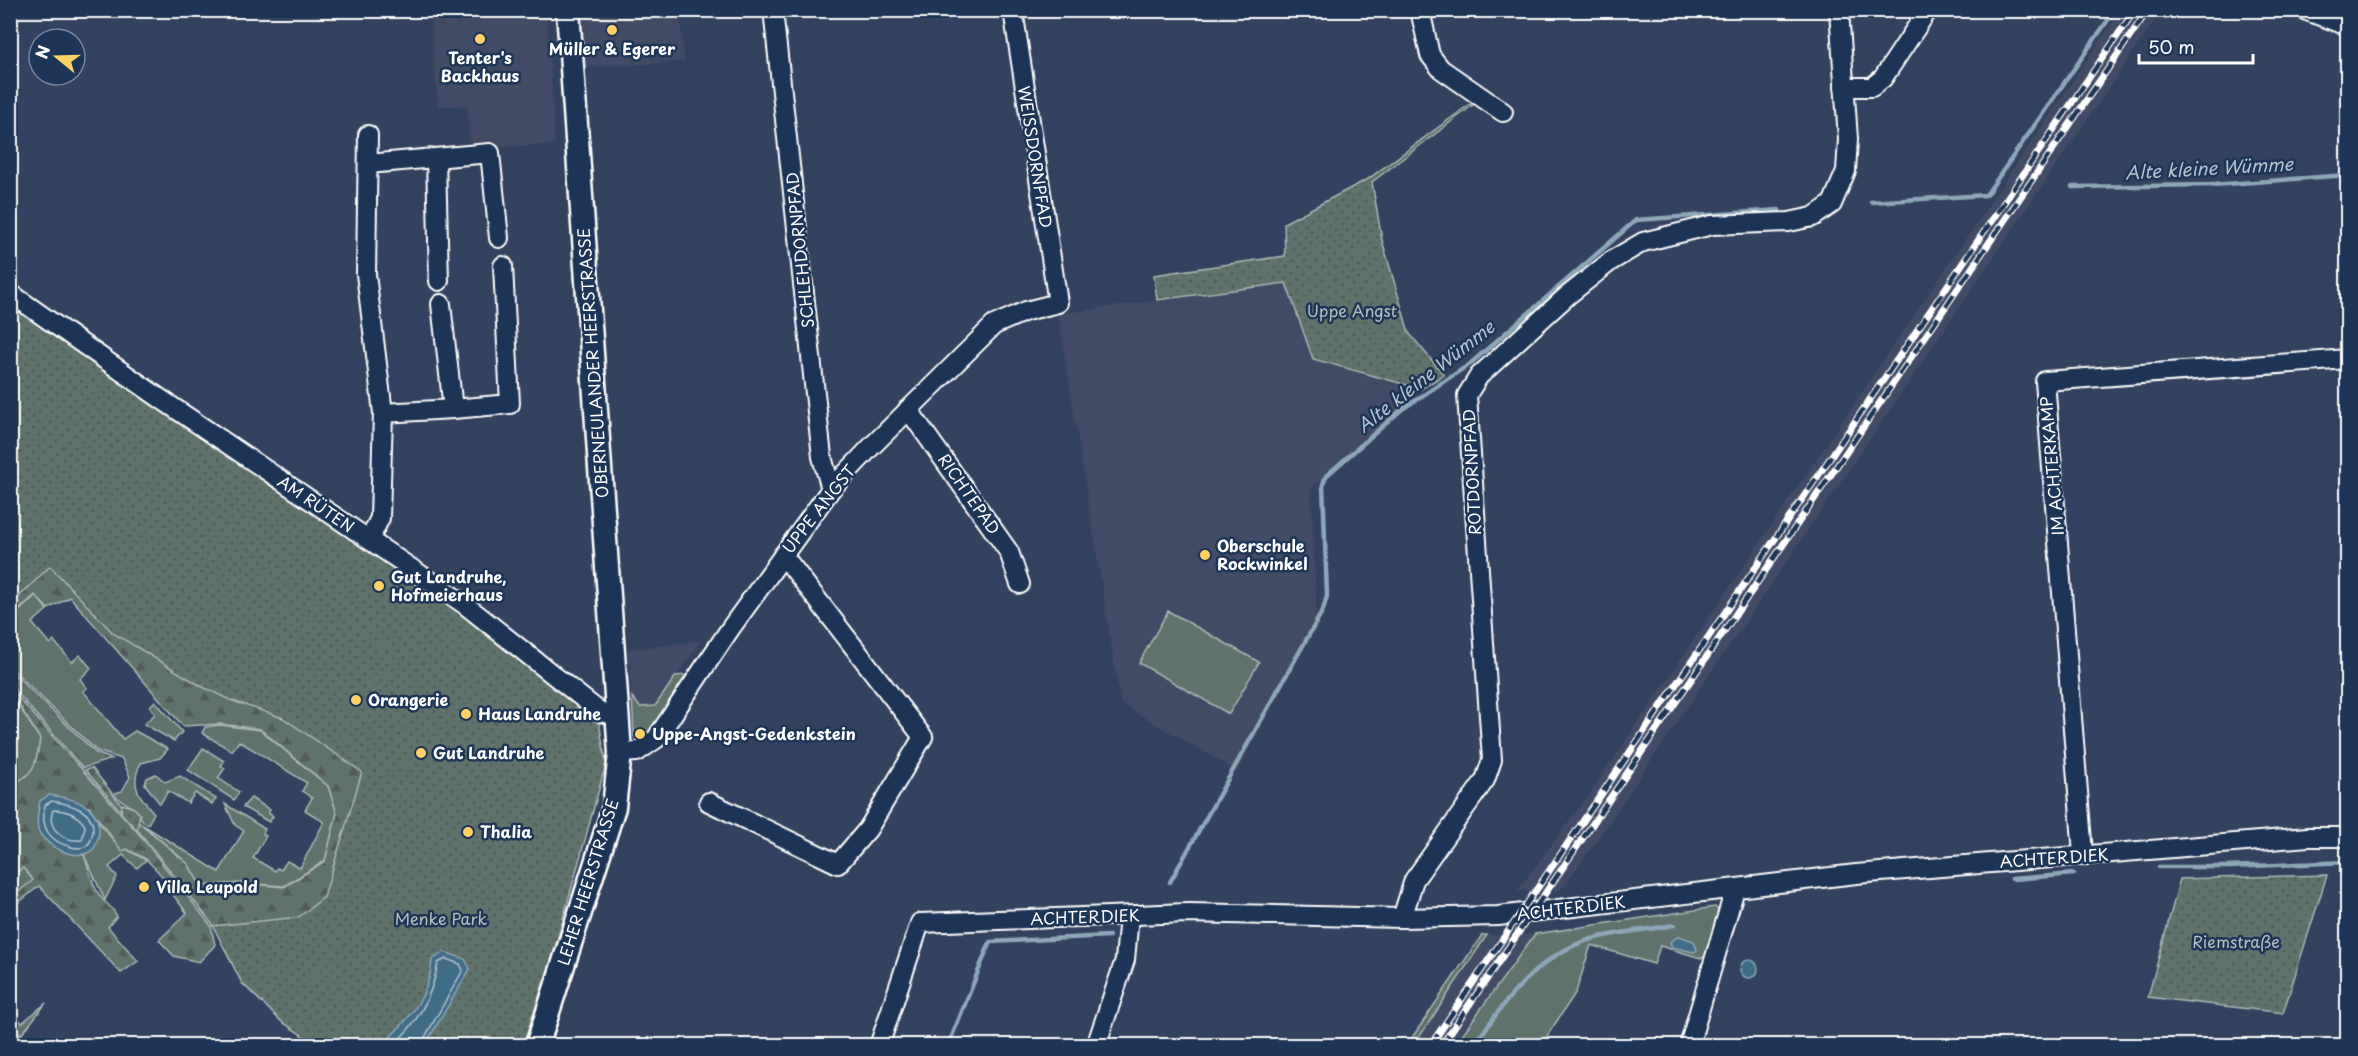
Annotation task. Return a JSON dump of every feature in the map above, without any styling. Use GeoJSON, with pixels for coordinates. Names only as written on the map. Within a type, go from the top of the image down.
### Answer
{"type":"FeatureCollection","features":[{"type":"Feature","properties":{"kind":"main road","name":"OBERNEULANDER HEERSTRASSE"},"geometry":{"type":"LineString","coordinates":[[568,10],[619,716]]}},
{"type":"Feature","properties":{"kind":"main road","name":"LEHER HEERSTRASSE"},"geometry":{"type":"LineString","coordinates":[[537,1046],[612,813],[620,753],[619,716]]}},
{"type":"Feature","properties":{"kind":"street","name":"SCHLEHDORNPFAD"},"geometry":{"type":"LineString","coordinates":[[773,10],[822,457],[831,489]]}},
{"type":"Feature","properties":{"kind":"street","name":"WEISSDORNPFAD"},"geometry":{"type":"LineString","coordinates":[[1013,10],[1058,303]]}},
{"type":"Feature","properties":{"kind":"street"},"geometry":{"type":"LineString","coordinates":[[1420,10],[1430,55],[1441,69],[1503,112]]}},
{"type":"Feature","properties":{"kind":"street","name":"ROTDORNPFAD"},"geometry":{"type":"LineString","coordinates":[[1402,918],[1414,880],[1485,780],[1492,760],[1467,395],[1479,376],[1566,296],[1611,261],[1643,242],[1712,225],[1789,222],[1813,217],[1832,204],[1846,171],[1848,139],[1839,10]]}},
{"type":"Feature","properties":{"kind":"street"},"geometry":{"type":"LineString","coordinates":[[1844,87],[1872,87],[1883,78],[1928,10]]}},
{"type":"Feature","properties":{"kind":"street"},"geometry":{"type":"LineString","coordinates":[[2304,10],[2348,26]]}},
{"type":"Feature","properties":{"kind":"street"},"geometry":{"type":"LineString","coordinates":[[368,135],[366,274],[382,413],[380,518],[369,540]]}},
{"type":"Feature","properties":{"kind":"street"},"geometry":{"type":"LineString","coordinates":[[368,164],[490,153],[499,238]]}},
{"type":"Feature","properties":{"kind":"street"},"geometry":{"type":"LineString","coordinates":[[436,158],[439,281]]}},
{"type":"Feature","properties":{"kind":"street"},"geometry":{"type":"LineString","coordinates":[[382,413],[510,404],[502,266]]}},
{"type":"Feature","properties":{"kind":"street","name":"AM RÜTEN"},"geometry":{"type":"LineString","coordinates":[[10,293],[464,604],[600,712],[619,716]]}},
{"type":"Feature","properties":{"kind":"street"},"geometry":{"type":"LineString","coordinates":[[441,303],[453,409]]}},
{"type":"Feature","properties":{"kind":"street","name":"UPPE ANGST"},"geometry":{"type":"LineString","coordinates":[[620,753],[637,752],[656,739],[831,489],[908,409],[994,325],[1026,311],[1058,303]]}},
{"type":"Feature","properties":{"kind":"street","name":"IM ACHTERKAMP"},"geometry":{"type":"LineString","coordinates":[[2083,854],[2045,381],[2348,359]]}},
{"type":"Feature","properties":{"kind":"street","name":"RICHTEPAD"},"geometry":{"type":"LineString","coordinates":[[908,409],[1010,552],[1020,584]]}},
{"type":"Feature","properties":{"kind":"street"},"geometry":{"type":"LineString","coordinates":[[709,802],[838,864],[868,829],[923,737],[783,555]]}},
{"type":"Feature","properties":{"kind":"street","name":"ACHTERDIEK"},"geometry":{"type":"LineString","coordinates":[[879,1046],[921,923],[1188,913],[1402,918],[1498,916],[1856,874],[2308,837],[2348,837]]}},
{"type":"Feature","properties":{"kind":"street"},"geometry":{"type":"LineString","coordinates":[[1689,1046],[1735,889]]}},
{"type":"Feature","properties":{"kind":"street"},"geometry":{"type":"LineString","coordinates":[[1096,1046],[1125,960],[1129,916]]}},
{"type":"Feature","properties":{"kind":"street"},"geometry":{"type":"LineString","coordinates":[[10,1040],[17,1046]]}},
{"type":"Feature","properties":{"kind":"shaded area"},"geometry":{"type":"Polygon","coordinates":[[[2121,10],[2161,11],[1561,890],[1517,891],[1588,796],[2121,10]]]}},
{"type":"Feature","properties":{"kind":"shaded area"},"geometry":{"type":"Polygon","coordinates":[[[430,11],[547,11],[555,144],[470,149],[467,105],[438,107],[430,11]]]}},
{"type":"Feature","properties":{"kind":"shaded area"},"geometry":{"type":"Polygon","coordinates":[[[582,11],[680,11],[684,62],[586,67],[582,11]]]}},
{"type":"Feature","properties":{"kind":"shaded area","name":"Oberschule Rockwinkel"},"geometry":{"type":"Polygon","coordinates":[[[1287,283],[1313,359],[1421,389],[1311,488],[1317,622],[1237,771],[1121,704],[1058,314],[1287,283]]]}},
{"type":"Feature","properties":{"kind":"shaded area"},"geometry":{"type":"Polygon","coordinates":[[[702,640],[655,706],[640,708],[632,697],[627,650],[702,640]]]}},
{"type":"Feature","properties":{"kind":"shaded area"},"geometry":{"type":"Polygon","coordinates":[[[1535,934],[1454,1045],[1414,1046],[1487,935],[1535,934]]]}},
{"type":"Feature","properties":{"kind":"green space","name":"Uppe Angst"},"geometry":{"type":"Polygon","coordinates":[[[1470,104],[1473,105],[1372,182],[1382,240],[1409,333],[1444,375],[1421,389],[1313,359],[1286,283],[1157,300],[1154,275],[1285,256],[1284,223],[1368,179],[1470,104]]]}},
{"type":"Feature","properties":{"kind":"green space","name":"Menke Park"},"geometry":{"type":"Polygon","coordinates":[[[11,306],[359,545],[377,552],[442,597],[599,722],[606,764],[553,955],[523,1045],[317,1045],[281,1021],[242,983],[213,926],[299,917],[324,897],[362,772],[283,718],[230,700],[201,686],[113,633],[50,566],[11,605],[11,306]]]}},
{"type":"Feature","properties":{"kind":"green space"},"geometry":{"type":"Polygon","coordinates":[[[11,487],[330,680],[523,1045],[317,1045],[281,1021],[242,983],[213,925],[140,833],[85,770],[92,768],[127,812],[188,864],[201,886],[243,883],[284,887],[325,861],[337,813],[328,786],[260,729],[220,724],[183,726],[70,597],[48,609],[35,595],[11,617],[11,487]]]}},
{"type":"Feature","properties":{"kind":"green space"},"geometry":{"type":"Polygon","coordinates":[[[36,595],[47,610],[32,623],[50,644],[54,641],[72,662],[80,655],[91,668],[80,679],[87,688],[83,691],[123,739],[135,731],[168,749],[160,758],[141,763],[137,771],[137,790],[154,813],[148,824],[143,822],[134,809],[113,794],[122,791],[130,777],[122,759],[97,751],[11,668],[11,619],[36,595]]]}},
{"type":"Feature","properties":{"kind":"green space"},"geometry":{"type":"Polygon","coordinates":[[[1168,611],[1259,662],[1229,714],[1139,663],[1168,611]]]}},
{"type":"Feature","properties":{"kind":"green space"},"geometry":{"type":"Polygon","coordinates":[[[10,670],[96,753],[112,759],[83,768],[11,686],[10,670]]]}},
{"type":"Feature","properties":{"kind":"green space"},"geometry":{"type":"Polygon","coordinates":[[[688,675],[643,742],[637,741],[634,736],[632,697],[640,707],[655,706],[676,676],[688,675]]]}},
{"type":"Feature","properties":{"kind":"green space"},"geometry":{"type":"Polygon","coordinates":[[[10,688],[139,834],[211,926],[215,945],[199,962],[174,956],[159,940],[187,913],[164,883],[166,880],[146,859],[127,849],[122,851],[89,807],[38,830],[57,848],[84,855],[97,891],[117,916],[108,927],[138,961],[121,973],[39,886],[11,909],[11,898],[33,880],[23,868],[11,876],[11,784],[25,777],[33,768],[40,739],[10,688]]]}},
{"type":"Feature","properties":{"kind":"green space"},"geometry":{"type":"Polygon","coordinates":[[[10,692],[40,739],[33,768],[25,777],[11,784],[10,692]]]}},
{"type":"Feature","properties":{"kind":"green space"},"geometry":{"type":"Polygon","coordinates":[[[155,701],[182,732],[174,741],[144,724],[155,714],[150,706],[155,701]]]}},
{"type":"Feature","properties":{"kind":"green space"},"geometry":{"type":"Polygon","coordinates":[[[219,725],[260,730],[328,786],[337,813],[325,861],[284,886],[243,883],[201,886],[188,864],[143,825],[219,872],[244,831],[235,825],[225,804],[265,829],[263,834],[266,836],[253,858],[275,871],[277,868],[281,870],[287,861],[300,868],[324,822],[305,810],[312,798],[302,791],[307,783],[239,741],[232,751],[202,733],[205,727],[219,725]]]}},
{"type":"Feature","properties":{"kind":"green space"},"geometry":{"type":"Polygon","coordinates":[[[203,748],[224,761],[221,766],[225,768],[218,778],[239,792],[234,800],[188,770],[203,748]]]}},
{"type":"Feature","properties":{"kind":"green space"},"geometry":{"type":"Polygon","coordinates":[[[156,774],[165,782],[180,776],[216,799],[212,804],[195,793],[188,803],[168,791],[160,804],[145,784],[147,778],[156,774]]]}},
{"type":"Feature","properties":{"kind":"green space"},"geometry":{"type":"Polygon","coordinates":[[[251,798],[270,810],[268,813],[273,816],[269,822],[243,807],[251,798]]]}},
{"type":"Feature","properties":{"kind":"green space"},"geometry":{"type":"Polygon","coordinates":[[[122,804],[134,808],[140,814],[137,830],[121,813],[122,804]]]}},
{"type":"Feature","properties":{"kind":"green space"},"geometry":{"type":"Polygon","coordinates":[[[98,821],[122,851],[126,849],[146,860],[137,868],[123,855],[109,867],[117,876],[105,900],[84,855],[97,841],[98,821]]]}},
{"type":"Feature","properties":{"kind":"green space"},"geometry":{"type":"Polygon","coordinates":[[[23,868],[34,880],[11,898],[11,876],[23,868]]]}},
{"type":"Feature","properties":{"kind":"green space","name":"Riemstraße"},"geometry":{"type":"Polygon","coordinates":[[[2327,875],[2283,1013],[2148,997],[2180,879],[2327,875]]]}},
{"type":"Feature","properties":{"kind":"green space"},"geometry":{"type":"Polygon","coordinates":[[[1715,907],[1720,912],[1706,957],[1701,958],[1660,946],[1654,964],[1591,945],[1576,992],[1541,1045],[1454,1046],[1535,934],[1715,907]]]}},
{"type":"Feature","properties":{"kind":"green space"},"geometry":{"type":"Polygon","coordinates":[[[1482,935],[1487,935],[1414,1045],[1407,1045],[1482,935]]]}},
{"type":"Feature","properties":{"kind":"green space"},"geometry":{"type":"Polygon","coordinates":[[[46,1003],[22,1034],[11,1025],[15,1015],[22,1023],[46,1003]]]}},
{"type":"Feature","properties":{"kind":"water"},"geometry":{"type":"Polygon","coordinates":[[[49,795],[83,804],[95,815],[99,832],[93,849],[79,855],[70,854],[54,847],[41,835],[37,826],[40,801],[49,795]]]}},
{"type":"Feature","properties":{"kind":"water"},"geometry":{"type":"Polygon","coordinates":[[[1679,936],[1694,941],[1697,950],[1694,952],[1672,947],[1670,942],[1679,936]]]}},
{"type":"Feature","properties":{"kind":"water"},"geometry":{"type":"Polygon","coordinates":[[[444,952],[465,959],[470,969],[425,1045],[382,1045],[416,1007],[427,986],[432,960],[444,952]]]}},
{"type":"Feature","properties":{"kind":"water"},"geometry":{"type":"Polygon","coordinates":[[[1749,960],[1755,963],[1758,969],[1755,975],[1749,978],[1743,975],[1740,969],[1743,963],[1749,960]]]}},
{"type":"Feature","properties":{"kind":"waterway","name":"Alte kleine Wümme"},"geometry":{"type":"LineString","coordinates":[[1871,202],[1986,195],[2115,10]]}},
{"type":"Feature","properties":{"kind":"waterway","name":"Alte kleine Wümme"},"geometry":{"type":"LineString","coordinates":[[2072,187],[2212,185],[2348,175]]}},
{"type":"Feature","properties":{"kind":"waterway","name":"Alte kleine Wümme"},"geometry":{"type":"LineString","coordinates":[[1170,882],[1323,610],[1327,596],[1323,484],[1326,476],[1401,410],[1470,364],[1636,220],[1779,210]]}},
{"type":"Feature","properties":{"kind":"waterway"},"geometry":{"type":"LineString","coordinates":[[2159,867],[2228,867],[2348,862]]}},
{"type":"Feature","properties":{"kind":"waterway"},"geometry":{"type":"LineString","coordinates":[[2012,879],[2074,874]]}},
{"type":"Feature","properties":{"kind":"waterway"},"geometry":{"type":"LineString","coordinates":[[1474,1046],[1510,996],[1539,967],[1556,955],[1592,939],[1674,925]]}},
{"type":"Feature","properties":{"kind":"waterway","name":"Alte kleine Wümme"},"geometry":{"type":"LineString","coordinates":[[948,1046],[990,942],[1109,936]]}},
{"type":"Feature","properties":{"kind":"railway"},"geometry":{"type":"LineString","coordinates":[[1430,1046],[2135,10]]}},
{"type":"Feature","properties":{"kind":"railway"},"geometry":{"type":"LineString","coordinates":[[1441,1046],[2148,10]]}},
{"type":"Feature","properties":{"kind":"place","name":"Müller & Egerer"},"geometry":{"type":"Point","coordinates":[612,30]}},
{"type":"Feature","properties":{"kind":"place","name":"Tenter's Backhaus"},"geometry":{"type":"Point","coordinates":[480,39]}},
{"type":"Feature","properties":{"kind":"place","name":"Oberschule Rockwinkel"},"geometry":{"type":"Point","coordinates":[1205,555]}},
{"type":"Feature","properties":{"kind":"place","name":"Gut Landruhe, Hofmeierhaus"},"geometry":{"type":"Point","coordinates":[379,586]}},
{"type":"Feature","properties":{"kind":"place","name":"Orangerie"},"geometry":{"type":"Point","coordinates":[356,700]}},
{"type":"Feature","properties":{"kind":"place","name":"Haus Landruhe"},"geometry":{"type":"Point","coordinates":[466,714]}},
{"type":"Feature","properties":{"kind":"place","name":"Uppe-Angst-Gedenkstein"},"geometry":{"type":"Point","coordinates":[640,734]}},
{"type":"Feature","properties":{"kind":"place","name":"Gut Landruhe"},"geometry":{"type":"Point","coordinates":[421,753]}},
{"type":"Feature","properties":{"kind":"place","name":"Thalia"},"geometry":{"type":"Point","coordinates":[468,832]}},
{"type":"Feature","properties":{"kind":"place","name":"Villa Leupold"},"geometry":{"type":"Point","coordinates":[144,887]}}]}
